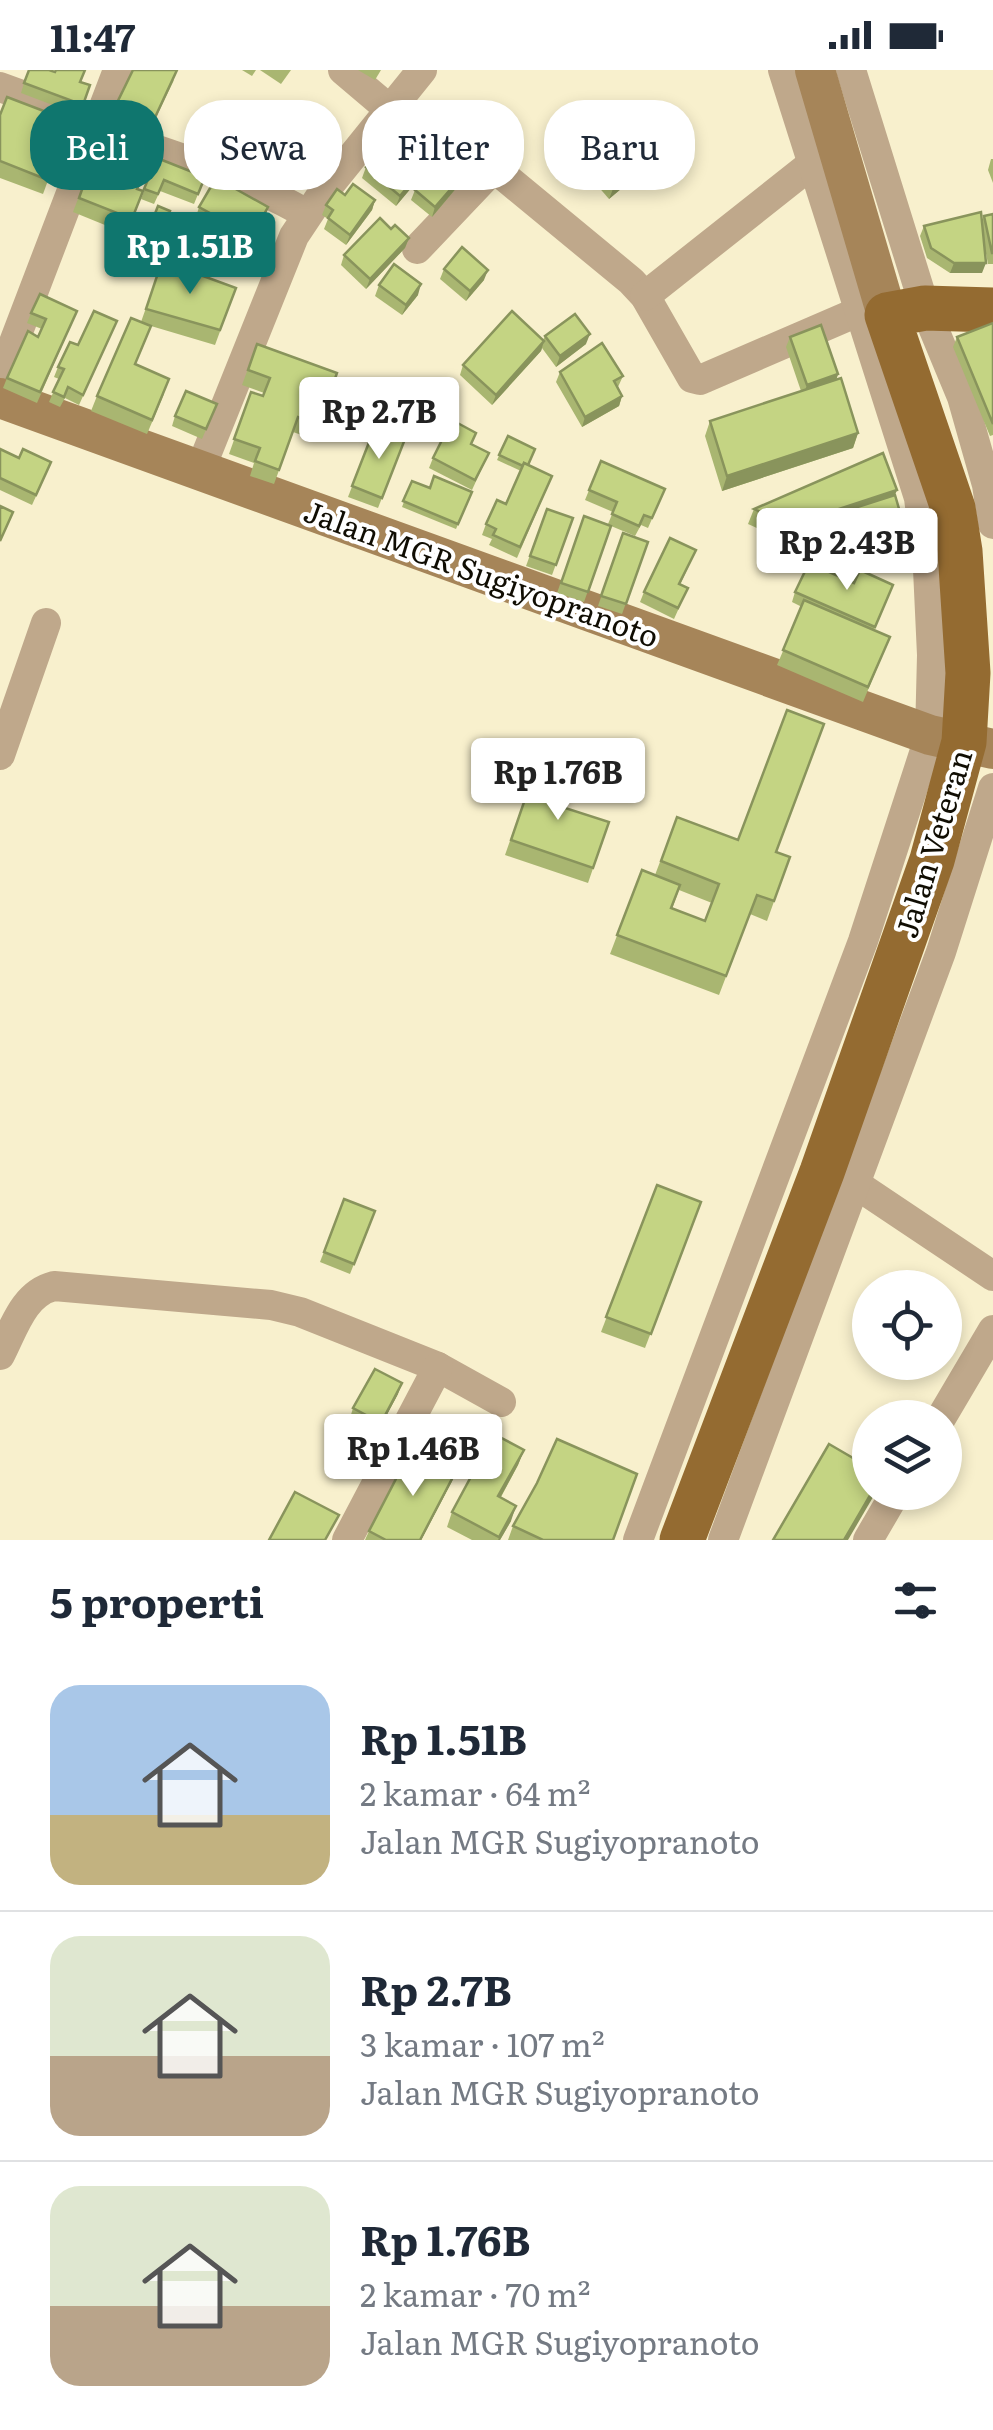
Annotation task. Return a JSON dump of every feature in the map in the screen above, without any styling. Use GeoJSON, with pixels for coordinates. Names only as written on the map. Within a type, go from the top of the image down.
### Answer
{"type":"FeatureCollection","features":[{"type":"Feature","properties":{"kind":"main road"},"geometry":{"type":"LineString","coordinates":[[891,311],[993,310]]}},
{"type":"Feature","properties":{"kind":"main road","name":"Jalan Veteran"},"geometry":{"type":"LineString","coordinates":[[682,1540],[848,1098],[932,860],[962,742],[968,673],[960,551],[953,508],[891,311]]}},
{"type":"Feature","properties":{"kind":"street"},"geometry":{"type":"LineString","coordinates":[[107,100],[118,70]]}},
{"type":"Feature","properties":{"kind":"street"},"geometry":{"type":"LineString","coordinates":[[343,70],[379,100]]}},
{"type":"Feature","properties":{"kind":"street"},"geometry":{"type":"LineString","coordinates":[[397,100],[422,70]]}},
{"type":"Feature","properties":{"kind":"street"},"geometry":{"type":"LineString","coordinates":[[825,77],[813,163],[891,311],[962,398],[987,485],[993,524]]}},
{"type":"Feature","properties":{"kind":"street","name":"Jalan Veteran"},"geometry":{"type":"LineString","coordinates":[[825,77],[891,311]]}},
{"type":"Feature","properties":{"kind":"street"},"geometry":{"type":"LineString","coordinates":[[0,87],[32,100]]}},
{"type":"Feature","properties":{"kind":"street"},"geometry":{"type":"LineString","coordinates":[[200,470],[294,236],[362,144]]}},
{"type":"Feature","properties":{"kind":"street"},"geometry":{"type":"LineString","coordinates":[[164,151],[236,178],[307,214]]}},
{"type":"Feature","properties":{"kind":"street"},"geometry":{"type":"LineString","coordinates":[[644,296],[813,163]]}},
{"type":"Feature","properties":{"kind":"street"},"geometry":{"type":"LineString","coordinates":[[0,379],[74,190]]}},
{"type":"Feature","properties":{"kind":"street"},"geometry":{"type":"LineString","coordinates":[[416,249],[473,190]]}},
{"type":"Feature","properties":{"kind":"street"},"geometry":{"type":"LineString","coordinates":[[522,190],[644,296],[692,378],[700,380],[891,311]]}},
{"type":"Feature","properties":{"kind":"street","name":"Jalan MGR Sugiyopranoto"},"geometry":{"type":"LineString","coordinates":[[0,398],[962,742]]}},
{"type":"Feature","properties":{"kind":"street"},"geometry":{"type":"LineString","coordinates":[[0,755],[46,622]]}},
{"type":"Feature","properties":{"kind":"street"},"geometry":{"type":"LineString","coordinates":[[638,1540],[863,941],[962,742]]}},
{"type":"Feature","properties":{"kind":"street"},"geometry":{"type":"LineString","coordinates":[[723,1540],[941,952],[993,788]]}},
{"type":"Feature","properties":{"kind":"street"},"geometry":{"type":"LineString","coordinates":[[857,1184],[993,1276]]}},
{"type":"Feature","properties":{"kind":"street"},"geometry":{"type":"LineString","coordinates":[[0,1355],[28,1300],[39,1290],[54,1286],[272,1305],[326,1320],[438,1367],[501,1402]]}},
{"type":"Feature","properties":{"kind":"street"},"geometry":{"type":"LineString","coordinates":[[952,1400],[993,1330]]}},
{"type":"Feature","properties":{"kind":"street"},"geometry":{"type":"LineString","coordinates":[[347,1540],[438,1367]]}},
{"type":"Feature","properties":{"kind":"street"},"geometry":{"type":"LineString","coordinates":[[868,1540],[886,1510]]}},
{"type":"Feature","properties":{"kind":"building"},"geometry":{"type":"Polygon","coordinates":[[[29,70],[85,70],[80,82],[90,85],[85,100],[70,100],[24,83],[29,70]]]}},
{"type":"Feature","properties":{"kind":"building"},"geometry":{"type":"Polygon","coordinates":[[[133,70],[177,70],[163,100],[118,100],[133,70]]]}},
{"type":"Feature","properties":{"kind":"building"},"geometry":{"type":"Polygon","coordinates":[[[7,97],[30,106],[30,173],[0,161],[0,115],[7,97]]]}},
{"type":"Feature","properties":{"kind":"building"},"geometry":{"type":"Polygon","coordinates":[[[164,161],[184,169],[184,188],[164,180],[164,161]]]}},
{"type":"Feature","properties":{"kind":"building"},"geometry":{"type":"Polygon","coordinates":[[[353,184],[375,200],[350,235],[328,218],[333,210],[326,205],[336,190],[345,195],[353,184]]]}},
{"type":"Feature","properties":{"kind":"building"},"geometry":{"type":"Polygon","coordinates":[[[82,190],[143,191],[132,219],[79,198],[82,190]]]}},
{"type":"Feature","properties":{"kind":"building"},"geometry":{"type":"Polygon","coordinates":[[[209,190],[238,190],[268,207],[252,236],[199,207],[209,190]]]}},
{"type":"Feature","properties":{"kind":"building"},"geometry":{"type":"Polygon","coordinates":[[[415,190],[450,190],[435,207],[415,190]]]}},
{"type":"Feature","properties":{"kind":"building"},"geometry":{"type":"Polygon","coordinates":[[[158,206],[170,211],[163,228],[204,244],[193,272],[140,252],[158,206]]]}},
{"type":"Feature","properties":{"kind":"building"},"geometry":{"type":"Polygon","coordinates":[[[981,212],[986,263],[954,263],[931,248],[924,226],[981,212]]]}},
{"type":"Feature","properties":{"kind":"building"},"geometry":{"type":"Polygon","coordinates":[[[993,214],[993,253],[992,253],[984,216],[993,214]]]}},
{"type":"Feature","properties":{"kind":"building"},"geometry":{"type":"Polygon","coordinates":[[[380,218],[409,238],[370,279],[344,255],[380,218]]]}},
{"type":"Feature","properties":{"kind":"building"},"geometry":{"type":"Polygon","coordinates":[[[462,247],[488,270],[470,291],[444,269],[462,247]]]}},
{"type":"Feature","properties":{"kind":"building"},"geometry":{"type":"Polygon","coordinates":[[[162,261],[236,288],[220,330],[146,309],[162,261]]]}},
{"type":"Feature","properties":{"kind":"building"},"geometry":{"type":"Polygon","coordinates":[[[394,264],[421,284],[406,305],[379,285],[394,264]]]}},
{"type":"Feature","properties":{"kind":"building"},"geometry":{"type":"Polygon","coordinates":[[[40,294],[77,311],[40,392],[7,378],[28,331],[38,337],[46,319],[31,313],[40,294]]]}},
{"type":"Feature","properties":{"kind":"building"},"geometry":{"type":"Polygon","coordinates":[[[94,311],[117,321],[83,395],[68,387],[64,397],[53,392],[64,369],[58,367],[70,342],[78,345],[94,311]]]}},
{"type":"Feature","properties":{"kind":"building"},"geometry":{"type":"Polygon","coordinates":[[[512,311],[544,341],[496,395],[463,365],[512,311]]]}},
{"type":"Feature","properties":{"kind":"building"},"geometry":{"type":"Polygon","coordinates":[[[575,314],[590,334],[560,356],[545,336],[575,314]]]}},
{"type":"Feature","properties":{"kind":"building"},"geometry":{"type":"Polygon","coordinates":[[[131,318],[151,326],[135,364],[169,379],[152,420],[97,396],[131,318]]]}},
{"type":"Feature","properties":{"kind":"building"},"geometry":{"type":"Polygon","coordinates":[[[993,323],[993,424],[957,337],[993,323]]]}},
{"type":"Feature","properties":{"kind":"building"},"geometry":{"type":"Polygon","coordinates":[[[821,325],[838,374],[807,385],[790,337],[821,325]]]}},
{"type":"Feature","properties":{"kind":"building"},"geometry":{"type":"Polygon","coordinates":[[[602,343],[623,376],[614,381],[622,396],[585,417],[560,372],[602,343]]]}},
{"type":"Feature","properties":{"kind":"building"},"geometry":{"type":"Polygon","coordinates":[[[257,344],[337,373],[319,424],[298,417],[279,470],[255,461],[260,448],[234,439],[251,392],[263,396],[270,378],[248,370],[257,344]]]}},
{"type":"Feature","properties":{"kind":"building"},"geometry":{"type":"Polygon","coordinates":[[[841,378],[858,433],[727,476],[710,421],[841,378]]]}},
{"type":"Feature","properties":{"kind":"building"},"geometry":{"type":"Polygon","coordinates":[[[186,391],[217,404],[206,429],[175,416],[186,391]]]}},
{"type":"Feature","properties":{"kind":"building"},"geometry":{"type":"Polygon","coordinates":[[[452,420],[476,433],[471,444],[489,453],[475,480],[433,458],[452,420]]]}},
{"type":"Feature","properties":{"kind":"building"},"geometry":{"type":"Polygon","coordinates":[[[375,427],[405,439],[382,498],[352,486],[375,427]]]}},
{"type":"Feature","properties":{"kind":"building"},"geometry":{"type":"Polygon","coordinates":[[[508,436],[535,449],[528,465],[499,455],[508,436]]]}},
{"type":"Feature","properties":{"kind":"building"},"geometry":{"type":"Polygon","coordinates":[[[0,449],[19,458],[23,449],[51,462],[36,495],[0,478],[0,449]]]}},
{"type":"Feature","properties":{"kind":"building"},"geometry":{"type":"Polygon","coordinates":[[[883,453],[897,490],[790,525],[754,509],[883,453]]]}},
{"type":"Feature","properties":{"kind":"building"},"geometry":{"type":"Polygon","coordinates":[[[601,461],[665,489],[652,518],[644,515],[639,526],[612,514],[617,502],[589,490],[601,461]]]}},
{"type":"Feature","properties":{"kind":"building"},"geometry":{"type":"Polygon","coordinates":[[[524,463],[552,476],[520,547],[493,535],[496,529],[486,524],[497,500],[506,504],[524,463]]]}},
{"type":"Feature","properties":{"kind":"building"},"geometry":{"type":"Polygon","coordinates":[[[434,476],[472,492],[458,524],[403,501],[412,481],[430,488],[434,476]]]}},
{"type":"Feature","properties":{"kind":"building"},"geometry":{"type":"Polygon","coordinates":[[[895,495],[904,526],[839,553],[789,529],[895,495]]]}},
{"type":"Feature","properties":{"kind":"building"},"geometry":{"type":"Polygon","coordinates":[[[0,506],[13,512],[0,541],[0,506]]]}},
{"type":"Feature","properties":{"kind":"building"},"geometry":{"type":"Polygon","coordinates":[[[547,509],[573,518],[556,565],[530,556],[547,509]]]}},
{"type":"Feature","properties":{"kind":"building"},"geometry":{"type":"Polygon","coordinates":[[[584,516],[611,526],[588,592],[561,583],[584,516]]]}},
{"type":"Feature","properties":{"kind":"building"},"geometry":{"type":"Polygon","coordinates":[[[623,533],[648,542],[626,604],[601,596],[623,533]]]}},
{"type":"Feature","properties":{"kind":"building"},"geometry":{"type":"Polygon","coordinates":[[[670,538],[696,550],[679,584],[688,588],[678,608],[644,592],[670,538]]]}},
{"type":"Feature","properties":{"kind":"building"},"geometry":{"type":"Polygon","coordinates":[[[809,563],[854,583],[860,570],[893,585],[875,627],[795,592],[809,563]]]}},
{"type":"Feature","properties":{"kind":"building"},"geometry":{"type":"Polygon","coordinates":[[[804,600],[890,637],[868,687],[783,650],[804,600]]]}},
{"type":"Feature","properties":{"kind":"building"},"geometry":{"type":"Polygon","coordinates":[[[787,710],[824,724],[776,852],[790,857],[774,901],[757,895],[726,976],[617,935],[642,870],[680,885],[671,908],[705,921],[719,884],[661,861],[677,817],[738,840],[787,710]]]}},
{"type":"Feature","properties":{"kind":"building"},"geometry":{"type":"Polygon","coordinates":[[[535,770],[574,783],[565,808],[609,822],[593,868],[511,840],[535,770]]]}},
{"type":"Feature","properties":{"kind":"building"},"geometry":{"type":"Polygon","coordinates":[[[657,1185],[701,1202],[651,1334],[606,1317],[657,1185]]]}},
{"type":"Feature","properties":{"kind":"building"},"geometry":{"type":"Polygon","coordinates":[[[344,1199],[375,1211],[354,1264],[324,1252],[344,1199]]]}},
{"type":"Feature","properties":{"kind":"building"},"geometry":{"type":"Polygon","coordinates":[[[375,1369],[402,1383],[381,1423],[353,1408],[375,1369]]]}},
{"type":"Feature","properties":{"kind":"building"},"geometry":{"type":"Polygon","coordinates":[[[494,1434],[524,1450],[498,1496],[516,1506],[499,1537],[452,1512],[494,1434]]]}},
{"type":"Feature","properties":{"kind":"building"},"geometry":{"type":"Polygon","coordinates":[[[557,1439],[637,1474],[613,1540],[543,1540],[513,1526],[557,1439]]]}},
{"type":"Feature","properties":{"kind":"building"},"geometry":{"type":"Polygon","coordinates":[[[829,1444],[852,1457],[852,1510],[862,1510],[844,1540],[773,1540],[829,1444]]]}},
{"type":"Feature","properties":{"kind":"building"},"geometry":{"type":"Polygon","coordinates":[[[412,1448],[456,1471],[420,1540],[386,1540],[369,1531],[412,1448]]]}},
{"type":"Feature","properties":{"kind":"building"},"geometry":{"type":"Polygon","coordinates":[[[295,1492],[339,1515],[325,1540],[269,1540],[295,1492]]]}}]}
